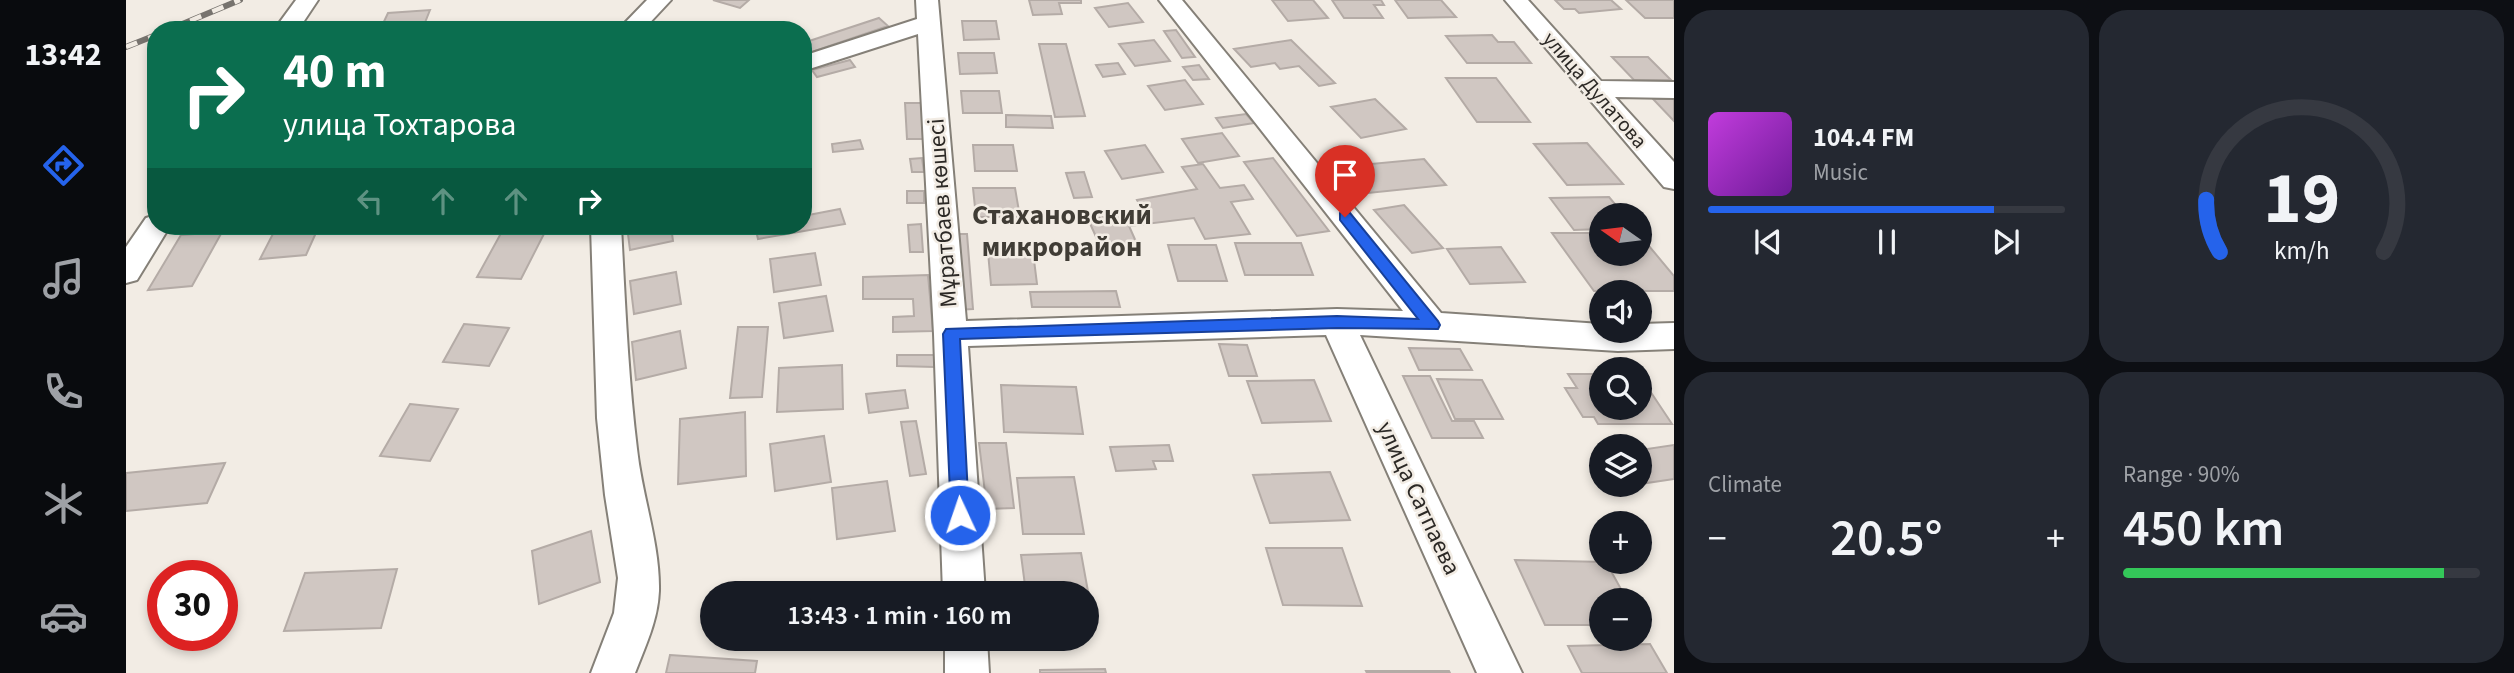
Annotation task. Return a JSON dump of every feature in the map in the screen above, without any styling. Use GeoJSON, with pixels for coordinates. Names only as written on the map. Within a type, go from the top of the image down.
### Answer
{"type":"FeatureCollection","features":[{"type":"Feature","properties":{"kind":"street"},"geometry":{"type":"LineString","coordinates":[[292,21],[307,0]]}},
{"type":"Feature","properties":{"kind":"street"},"geometry":{"type":"LineString","coordinates":[[639,21],[660,0]]}},
{"type":"Feature","properties":{"kind":"street"},"geometry":{"type":"LineString","coordinates":[[1170,0],[1432,325]]}},
{"type":"Feature","properties":{"kind":"street","name":"улица Дулатова"},"geometry":{"type":"LineString","coordinates":[[1516,0],[1674,180]]}},
{"type":"Feature","properties":{"kind":"street"},"geometry":{"type":"LineString","coordinates":[[812,60],[928,11]]}},
{"type":"Feature","properties":{"kind":"street","name":"Мұратбаев көшесі"},"geometry":{"type":"LineString","coordinates":[[928,11],[951,334],[963,581]]}},
{"type":"Feature","properties":{"kind":"street"},"geometry":{"type":"LineString","coordinates":[[1595,89],[1674,90]]}},
{"type":"Feature","properties":{"kind":"street"},"geometry":{"type":"LineString","coordinates":[[126,272],[150,235]]}},
{"type":"Feature","properties":{"kind":"street"},"geometry":{"type":"LineString","coordinates":[[606,235],[608,302],[622,482],[635,548],[638,593],[631,624],[613,673]]}},
{"type":"Feature","properties":{"kind":"street"},"geometry":{"type":"LineString","coordinates":[[951,334],[1337,322],[1432,325],[1528,334],[1618,338],[1674,336]]}},
{"type":"Feature","properties":{"kind":"street","name":"улица Сатпаева"},"geometry":{"type":"LineString","coordinates":[[1337,322],[1500,673]]}},
{"type":"Feature","properties":{"kind":"street"},"geometry":{"type":"LineString","coordinates":[[966,651],[967,673]]}},
{"type":"Feature","properties":{"kind":"building"},"geometry":{"type":"Polygon","coordinates":[[[713,0],[749,0],[740,8],[713,0]]]}},
{"type":"Feature","properties":{"kind":"building"},"geometry":{"type":"Polygon","coordinates":[[[1029,0],[1081,0],[1081,3],[1059,3],[1062,14],[1033,15],[1029,0]]]}},
{"type":"Feature","properties":{"kind":"building"},"geometry":{"type":"Polygon","coordinates":[[[1272,0],[1313,0],[1328,18],[1288,21],[1272,0]]]}},
{"type":"Feature","properties":{"kind":"building"},"geometry":{"type":"Polygon","coordinates":[[[1332,0],[1381,0],[1384,5],[1374,5],[1383,18],[1344,18],[1332,0]]]}},
{"type":"Feature","properties":{"kind":"building"},"geometry":{"type":"Polygon","coordinates":[[[1395,0],[1441,0],[1456,17],[1408,18],[1395,0]]]}},
{"type":"Feature","properties":{"kind":"building"},"geometry":{"type":"Polygon","coordinates":[[[1555,0],[1611,0],[1621,9],[1579,13],[1575,9],[1564,9],[1555,0]]]}},
{"type":"Feature","properties":{"kind":"building"},"geometry":{"type":"Polygon","coordinates":[[[1626,0],[1674,0],[1674,18],[1645,18],[1626,0]]]}},
{"type":"Feature","properties":{"kind":"building"},"geometry":{"type":"Polygon","coordinates":[[[1128,3],[1143,22],[1109,27],[1095,8],[1128,3]]]}},
{"type":"Feature","properties":{"kind":"building"},"geometry":{"type":"Polygon","coordinates":[[[430,10],[426,21],[384,21],[388,13],[430,10]]]}},
{"type":"Feature","properties":{"kind":"building"},"geometry":{"type":"Polygon","coordinates":[[[879,18],[888,26],[812,52],[812,40],[879,18]]]}},
{"type":"Feature","properties":{"kind":"building"},"geometry":{"type":"Polygon","coordinates":[[[962,21],[996,21],[999,39],[964,40],[962,21]]]}},
{"type":"Feature","properties":{"kind":"building"},"geometry":{"type":"Polygon","coordinates":[[[1176,30],[1195,57],[1182,58],[1164,31],[1176,30]]]}},
{"type":"Feature","properties":{"kind":"building"},"geometry":{"type":"Polygon","coordinates":[[[1492,35],[1498,42],[1514,42],[1531,63],[1467,63],[1446,36],[1492,35]]]}},
{"type":"Feature","properties":{"kind":"building"},"geometry":{"type":"Polygon","coordinates":[[[1154,40],[1170,61],[1135,66],[1119,44],[1154,40]]]}},
{"type":"Feature","properties":{"kind":"building"},"geometry":{"type":"Polygon","coordinates":[[[1291,40],[1335,83],[1319,86],[1299,66],[1280,69],[1275,63],[1251,67],[1234,49],[1291,40]]]}},
{"type":"Feature","properties":{"kind":"building"},"geometry":{"type":"Polygon","coordinates":[[[1039,44],[1066,44],[1085,116],[1055,117],[1039,44]]]}},
{"type":"Feature","properties":{"kind":"building"},"geometry":{"type":"Polygon","coordinates":[[[958,53],[994,53],[997,73],[960,74],[958,53]]]}},
{"type":"Feature","properties":{"kind":"building"},"geometry":{"type":"Polygon","coordinates":[[[1612,57],[1648,57],[1671,80],[1634,80],[1612,57]]]}},
{"type":"Feature","properties":{"kind":"building"},"geometry":{"type":"Polygon","coordinates":[[[850,60],[855,67],[817,77],[812,70],[850,60]]]}},
{"type":"Feature","properties":{"kind":"building"},"geometry":{"type":"Polygon","coordinates":[[[1118,63],[1125,74],[1103,77],[1096,65],[1118,63]]]}},
{"type":"Feature","properties":{"kind":"building"},"geometry":{"type":"Polygon","coordinates":[[[1199,65],[1209,79],[1193,80],[1183,67],[1199,65]]]}},
{"type":"Feature","properties":{"kind":"building"},"geometry":{"type":"Polygon","coordinates":[[[1446,78],[1496,78],[1530,122],[1477,122],[1446,78]]]}},
{"type":"Feature","properties":{"kind":"building"},"geometry":{"type":"Polygon","coordinates":[[[1185,80],[1203,104],[1165,110],[1148,86],[1185,80]]]}},
{"type":"Feature","properties":{"kind":"building"},"geometry":{"type":"Polygon","coordinates":[[[961,91],[999,91],[1002,113],[963,113],[961,91]]]}},
{"type":"Feature","properties":{"kind":"building"},"geometry":{"type":"Polygon","coordinates":[[[1375,99],[1406,129],[1361,138],[1331,107],[1375,99]]]}},
{"type":"Feature","properties":{"kind":"building"},"geometry":{"type":"Polygon","coordinates":[[[1653,99],[1674,99],[1674,121],[1653,99]]]}},
{"type":"Feature","properties":{"kind":"building"},"geometry":{"type":"Polygon","coordinates":[[[905,103],[923,103],[925,139],[907,139],[905,103]]]}},
{"type":"Feature","properties":{"kind":"building"},"geometry":{"type":"Polygon","coordinates":[[[1246,114],[1254,123],[1223,128],[1216,118],[1246,114]]]}},
{"type":"Feature","properties":{"kind":"building"},"geometry":{"type":"Polygon","coordinates":[[[1006,115],[1051,116],[1053,128],[1006,127],[1006,115]]]}},
{"type":"Feature","properties":{"kind":"building"},"geometry":{"type":"Polygon","coordinates":[[[1222,133],[1239,156],[1198,163],[1182,139],[1222,133]]]}},
{"type":"Feature","properties":{"kind":"building"},"geometry":{"type":"Polygon","coordinates":[[[860,140],[863,149],[833,152],[832,144],[860,140]]]}},
{"type":"Feature","properties":{"kind":"building"},"geometry":{"type":"Polygon","coordinates":[[[1587,143],[1623,184],[1567,185],[1534,144],[1587,143]]]}},
{"type":"Feature","properties":{"kind":"building"},"geometry":{"type":"Polygon","coordinates":[[[973,145],[1013,145],[1017,171],[975,171],[973,145]]]}},
{"type":"Feature","properties":{"kind":"building"},"geometry":{"type":"Polygon","coordinates":[[[1145,145],[1163,172],[1122,179],[1105,151],[1145,145]]]}},
{"type":"Feature","properties":{"kind":"building"},"geometry":{"type":"Polygon","coordinates":[[[922,158],[924,172],[912,172],[910,159],[922,158]]]}},
{"type":"Feature","properties":{"kind":"building"},"geometry":{"type":"Polygon","coordinates":[[[1273,158],[1329,231],[1297,236],[1244,162],[1273,158]]]}},
{"type":"Feature","properties":{"kind":"building"},"geometry":{"type":"Polygon","coordinates":[[[1424,159],[1446,185],[1368,193],[1349,166],[1424,159]]]}},
{"type":"Feature","properties":{"kind":"building"},"geometry":{"type":"Polygon","coordinates":[[[1203,164],[1220,188],[1244,185],[1253,199],[1231,202],[1250,234],[1205,239],[1194,218],[1129,226],[1137,244],[1101,248],[1088,219],[1144,212],[1137,200],[1197,189],[1182,167],[1203,164]]]}},
{"type":"Feature","properties":{"kind":"building"},"geometry":{"type":"Polygon","coordinates":[[[1084,172],[1092,197],[1074,198],[1066,173],[1084,172]]]}},
{"type":"Feature","properties":{"kind":"building"},"geometry":{"type":"Polygon","coordinates":[[[973,188],[1015,188],[1020,217],[976,217],[973,188]]]}},
{"type":"Feature","properties":{"kind":"building"},"geometry":{"type":"Polygon","coordinates":[[[907,191],[924,191],[924,203],[907,203],[907,191]]]}},
{"type":"Feature","properties":{"kind":"building"},"geometry":{"type":"Polygon","coordinates":[[[1609,197],[1614,203],[1589,203],[1589,229],[1574,230],[1550,198],[1609,197]]]}},
{"type":"Feature","properties":{"kind":"building"},"geometry":{"type":"Polygon","coordinates":[[[1404,205],[1443,248],[1412,253],[1374,210],[1404,205]]]}},
{"type":"Feature","properties":{"kind":"building"},"geometry":{"type":"Polygon","coordinates":[[[840,209],[845,224],[812,230],[812,214],[840,209]]]}},
{"type":"Feature","properties":{"kind":"building"},"geometry":{"type":"Polygon","coordinates":[[[921,224],[923,252],[910,252],[908,225],[921,224]]]}},
{"type":"Feature","properties":{"kind":"building"},"geometry":{"type":"Polygon","coordinates":[[[1552,233],[1589,233],[1589,266],[1652,266],[1652,250],[1674,276],[1674,291],[1652,291],[1652,280],[1589,280],[1589,284],[1552,233]]]}},
{"type":"Feature","properties":{"kind":"building"},"geometry":{"type":"Polygon","coordinates":[[[950,234],[967,234],[973,309],[955,310],[950,234]]]}},
{"type":"Feature","properties":{"kind":"building"},"geometry":{"type":"Polygon","coordinates":[[[181,235],[220,235],[192,286],[148,290],[181,235]]]}},
{"type":"Feature","properties":{"kind":"building"},"geometry":{"type":"Polygon","coordinates":[[[272,235],[315,235],[306,255],[260,259],[272,235]]]}},
{"type":"Feature","properties":{"kind":"building"},"geometry":{"type":"Polygon","coordinates":[[[500,235],[543,235],[521,279],[477,277],[500,235]]]}},
{"type":"Feature","properties":{"kind":"building"},"geometry":{"type":"Polygon","coordinates":[[[628,235],[672,235],[673,241],[630,250],[628,235]]]}},
{"type":"Feature","properties":{"kind":"building"},"geometry":{"type":"Polygon","coordinates":[[[757,235],[781,235],[758,239],[757,235]]]}},
{"type":"Feature","properties":{"kind":"building"},"geometry":{"type":"Polygon","coordinates":[[[1235,243],[1301,243],[1313,275],[1245,275],[1235,243]]]}},
{"type":"Feature","properties":{"kind":"building"},"geometry":{"type":"Polygon","coordinates":[[[1168,245],[1216,245],[1227,281],[1178,281],[1168,245]]]}},
{"type":"Feature","properties":{"kind":"building"},"geometry":{"type":"Polygon","coordinates":[[[1501,247],[1525,282],[1470,284],[1447,249],[1501,247]]]}},
{"type":"Feature","properties":{"kind":"building"},"geometry":{"type":"Polygon","coordinates":[[[988,252],[1033,252],[1037,284],[991,285],[988,252]]]}},
{"type":"Feature","properties":{"kind":"building"},"geometry":{"type":"Polygon","coordinates":[[[815,253],[821,285],[774,292],[770,259],[815,253]]]}},
{"type":"Feature","properties":{"kind":"building"},"geometry":{"type":"Polygon","coordinates":[[[676,272],[681,304],[634,314],[630,281],[676,272]]]}},
{"type":"Feature","properties":{"kind":"building"},"geometry":{"type":"Polygon","coordinates":[[[928,275],[933,331],[893,332],[893,317],[914,316],[913,299],[863,299],[863,277],[928,275]]]}},
{"type":"Feature","properties":{"kind":"building"},"geometry":{"type":"Polygon","coordinates":[[[1116,291],[1120,307],[1032,307],[1030,292],[1116,291]]]}},
{"type":"Feature","properties":{"kind":"building"},"geometry":{"type":"Polygon","coordinates":[[[826,296],[833,331],[784,338],[779,303],[826,296]]]}},
{"type":"Feature","properties":{"kind":"building"},"geometry":{"type":"Polygon","coordinates":[[[464,324],[509,328],[489,366],[443,362],[464,324]]]}},
{"type":"Feature","properties":{"kind":"building"},"geometry":{"type":"Polygon","coordinates":[[[738,327],[768,327],[762,397],[730,398],[738,327]]]}},
{"type":"Feature","properties":{"kind":"building"},"geometry":{"type":"Polygon","coordinates":[[[680,331],[686,368],[636,380],[632,342],[680,331]]]}},
{"type":"Feature","properties":{"kind":"building"},"geometry":{"type":"Polygon","coordinates":[[[1219,344],[1247,345],[1257,376],[1229,376],[1219,344]]]}},
{"type":"Feature","properties":{"kind":"building"},"geometry":{"type":"Polygon","coordinates":[[[1409,348],[1460,349],[1472,370],[1419,370],[1409,348]]]}},
{"type":"Feature","properties":{"kind":"building"},"geometry":{"type":"Polygon","coordinates":[[[897,355],[934,355],[934,367],[897,366],[897,355]]]}},
{"type":"Feature","properties":{"kind":"building"},"geometry":{"type":"Polygon","coordinates":[[[842,365],[843,409],[777,412],[779,368],[842,365]]]}},
{"type":"Feature","properties":{"kind":"building"},"geometry":{"type":"Polygon","coordinates":[[[1568,374],[1589,374],[1589,417],[1583,417],[1565,388],[1577,388],[1568,374]]]}},
{"type":"Feature","properties":{"kind":"building"},"geometry":{"type":"Polygon","coordinates":[[[1403,376],[1430,376],[1452,421],[1474,421],[1483,438],[1432,438],[1403,376]]]}},
{"type":"Feature","properties":{"kind":"building"},"geometry":{"type":"Polygon","coordinates":[[[1437,379],[1482,380],[1503,419],[1455,419],[1437,379]]]}},
{"type":"Feature","properties":{"kind":"building"},"geometry":{"type":"Polygon","coordinates":[[[1314,380],[1331,421],[1262,423],[1247,381],[1314,380]]]}},
{"type":"Feature","properties":{"kind":"building"},"geometry":{"type":"Polygon","coordinates":[[[1001,385],[1076,387],[1083,434],[1004,432],[1001,385]]]}},
{"type":"Feature","properties":{"kind":"building"},"geometry":{"type":"Polygon","coordinates":[[[905,390],[908,408],[869,413],[866,394],[905,390]]]}},
{"type":"Feature","properties":{"kind":"building"},"geometry":{"type":"Polygon","coordinates":[[[1652,394],[1672,424],[1598,424],[1596,420],[1652,420],[1652,394]]]}},
{"type":"Feature","properties":{"kind":"building"},"geometry":{"type":"Polygon","coordinates":[[[410,404],[458,409],[430,461],[380,456],[410,404]]]}},
{"type":"Feature","properties":{"kind":"building"},"geometry":{"type":"Polygon","coordinates":[[[745,412],[746,476],[678,484],[680,419],[745,412]]]}},
{"type":"Feature","properties":{"kind":"building"},"geometry":{"type":"Polygon","coordinates":[[[916,421],[926,474],[910,476],[901,422],[916,421]]]}},
{"type":"Feature","properties":{"kind":"building"},"geometry":{"type":"Polygon","coordinates":[[[824,436],[831,482],[775,491],[770,444],[824,436]]]}},
{"type":"Feature","properties":{"kind":"building"},"geometry":{"type":"Polygon","coordinates":[[[979,443],[1006,443],[1014,508],[987,509],[979,443]]]}},
{"type":"Feature","properties":{"kind":"building"},"geometry":{"type":"Polygon","coordinates":[[[1169,445],[1173,461],[1153,461],[1156,469],[1116,471],[1110,447],[1169,445]]]}},
{"type":"Feature","properties":{"kind":"building"},"geometry":{"type":"Polygon","coordinates":[[[1674,445],[1674,479],[1652,482],[1652,448],[1674,445]]]}},
{"type":"Feature","properties":{"kind":"building"},"geometry":{"type":"Polygon","coordinates":[[[225,463],[207,503],[126,511],[126,473],[225,463]]]}},
{"type":"Feature","properties":{"kind":"building"},"geometry":{"type":"Polygon","coordinates":[[[1330,472],[1350,520],[1270,523],[1253,475],[1330,472]]]}},
{"type":"Feature","properties":{"kind":"building"},"geometry":{"type":"Polygon","coordinates":[[[1074,477],[1084,534],[1023,534],[1017,478],[1074,477]]]}},
{"type":"Feature","properties":{"kind":"building"},"geometry":{"type":"Polygon","coordinates":[[[887,481],[895,531],[837,539],[832,488],[887,481]]]}},
{"type":"Feature","properties":{"kind":"building"},"geometry":{"type":"Polygon","coordinates":[[[591,531],[600,582],[539,604],[532,551],[591,531]]]}},
{"type":"Feature","properties":{"kind":"building"},"geometry":{"type":"Polygon","coordinates":[[[1266,548],[1342,548],[1362,606],[1283,605],[1266,548]]]}},
{"type":"Feature","properties":{"kind":"building"},"geometry":{"type":"Polygon","coordinates":[[[1081,553],[1086,581],[1024,581],[1021,555],[1081,553]]]}},
{"type":"Feature","properties":{"kind":"building"},"geometry":{"type":"Polygon","coordinates":[[[1515,560],[1589,562],[1589,574],[1613,574],[1620,588],[1589,588],[1589,625],[1545,625],[1515,560]]]}},
{"type":"Feature","properties":{"kind":"building"},"geometry":{"type":"Polygon","coordinates":[[[397,569],[381,628],[284,631],[305,573],[397,569]]]}},
{"type":"Feature","properties":{"kind":"building"},"geometry":{"type":"Polygon","coordinates":[[[1589,645],[1589,651],[1652,651],[1652,647],[1667,673],[1582,673],[1568,646],[1589,645]]]}},
{"type":"Feature","properties":{"kind":"building"},"geometry":{"type":"Polygon","coordinates":[[[670,655],[757,661],[755,673],[666,673],[670,655]]]}},
{"type":"Feature","properties":{"kind":"building"},"geometry":{"type":"Polygon","coordinates":[[[1105,669],[1106,673],[1040,673],[1040,670],[1105,669]]]}},
{"type":"Feature","properties":{"kind":"building"},"geometry":{"type":"Polygon","coordinates":[[[1366,671],[1449,671],[1450,673],[1367,673],[1366,671]]]}},
{"type":"Feature","properties":{"kind":"railway"},"geometry":{"type":"LineString","coordinates":[[190,21],[240,0]]}},
{"type":"Feature","properties":{"kind":"railway"},"geometry":{"type":"LineString","coordinates":[[126,47],[147,39]]}},
{"type":"Feature","properties":{"kind":"district","name":"Стахановский микрорайон"},"geometry":{"type":"Point","coordinates":[1062,230]}},
{"type":"Feature","properties":{"kind":"route"},"geometry":{"type":"LineString","coordinates":[[960,515],[951,334],[1337,322],[1432,325],[1345,217]]}}]}
